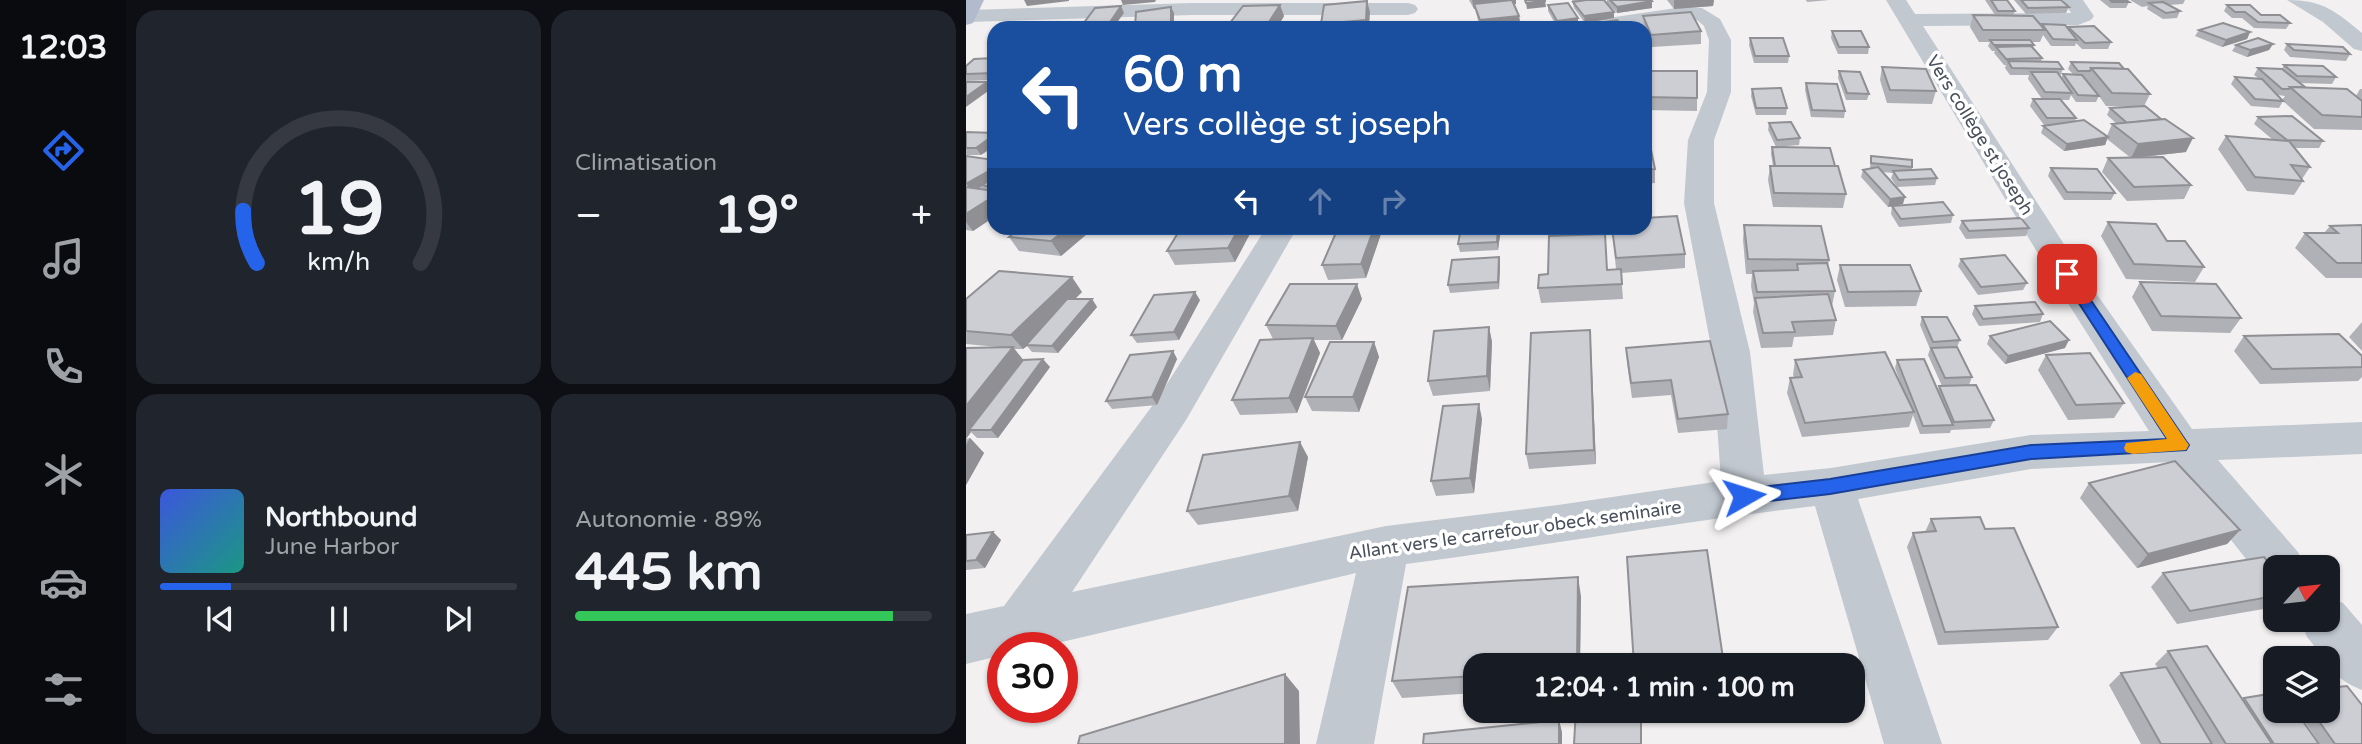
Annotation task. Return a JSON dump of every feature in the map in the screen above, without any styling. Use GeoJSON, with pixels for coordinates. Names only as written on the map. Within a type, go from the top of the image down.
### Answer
{"type":"FeatureCollection","features":[{"type":"Feature","properties":{"kind":"street"},"geometry":{"type":"LineString","coordinates":[[1902,10],[2066,21],[2084,16],[2073,0]]}},
{"type":"Feature","properties":{"kind":"street"},"geometry":{"type":"LineString","coordinates":[[2297,0],[2330,18],[2362,44]]}},
{"type":"Feature","properties":{"kind":"street"},"geometry":{"type":"LineString","coordinates":[[969,12],[1412,4]]}},
{"type":"Feature","properties":{"kind":"street"},"geometry":{"type":"LineString","coordinates":[[1402,21],[1412,4]]}},
{"type":"Feature","properties":{"kind":"street","name":"Vers collège st joseph"},"geometry":{"type":"LineString","coordinates":[[1902,10],[2081,297],[2180,445],[2271,555]]}},
{"type":"Feature","properties":{"kind":"street"},"geometry":{"type":"LineString","coordinates":[[1629,21],[1683,13],[1702,14],[1713,23],[1720,40],[1718,92],[1701,140],[1699,203],[1731,352],[1744,496]]}},
{"type":"Feature","properties":{"kind":"street"},"geometry":{"type":"LineString","coordinates":[[2330,18],[2362,18]]}},
{"type":"Feature","properties":{"kind":"street"},"geometry":{"type":"LineString","coordinates":[[1019,628],[1172,409],[1277,235]]}},
{"type":"Feature","properties":{"kind":"street","name":"Allant vers le carrefour obeck seminaire"},"geometry":{"type":"LineString","coordinates":[[966,639],[1386,546],[1558,525],[1744,496],[1830,486],[2031,452],[2362,438]]}},
{"type":"Feature","properties":{"kind":"street"},"geometry":{"type":"LineString","coordinates":[[1830,486],[1913,744]]}},
{"type":"Feature","properties":{"kind":"street"},"geometry":{"type":"LineString","coordinates":[[1345,744],[1386,546]]}},
{"type":"Feature","properties":{"kind":"street"},"geometry":{"type":"LineString","coordinates":[[2335,632],[2362,664]]}},
{"type":"Feature","properties":{"kind":"building"},"geometry":{"type":"Polygon","coordinates":[[[1512,0],[1519,16],[1480,20],[1474,4],[1512,0]]]}},
{"type":"Feature","properties":{"kind":"building"},"geometry":{"type":"Polygon","coordinates":[[[1525,0],[1545,0],[1545,1],[1526,3],[1525,0]]]}},
{"type":"Feature","properties":{"kind":"building"},"geometry":{"type":"Polygon","coordinates":[[[1604,0],[1614,12],[1584,16],[1573,2],[1604,0]]]}},
{"type":"Feature","properties":{"kind":"building"},"geometry":{"type":"Polygon","coordinates":[[[1610,0],[1651,0],[1652,1],[1617,7],[1610,0]]]}},
{"type":"Feature","properties":{"kind":"building"},"geometry":{"type":"Polygon","coordinates":[[[1991,0],[2007,0],[2015,11],[1998,11],[1991,0]]]}},
{"type":"Feature","properties":{"kind":"building"},"geometry":{"type":"Polygon","coordinates":[[[2021,0],[2061,0],[2069,7],[2028,8],[2021,0]]]}},
{"type":"Feature","properties":{"kind":"building"},"geometry":{"type":"Polygon","coordinates":[[[2110,0],[2126,0],[2129,2],[2112,2],[2110,0]]]}},
{"type":"Feature","properties":{"kind":"building"},"geometry":{"type":"Polygon","coordinates":[[[1367,1],[1366,20],[1321,21],[1324,5],[1367,1]]]}},
{"type":"Feature","properties":{"kind":"building"},"geometry":{"type":"Polygon","coordinates":[[[2163,2],[2180,11],[2166,13],[2149,3],[2163,2]]]}},
{"type":"Feature","properties":{"kind":"building"},"geometry":{"type":"Polygon","coordinates":[[[1568,3],[1578,18],[1557,21],[1548,5],[1568,3]]]}},
{"type":"Feature","properties":{"kind":"building"},"geometry":{"type":"Polygon","coordinates":[[[1280,5],[1270,21],[1232,21],[1243,6],[1280,5]]]}},
{"type":"Feature","properties":{"kind":"building"},"geometry":{"type":"Polygon","coordinates":[[[2227,5],[2250,5],[2261,15],[2280,15],[2290,23],[2258,22],[2245,12],[2235,12],[2227,5]]]}},
{"type":"Feature","properties":{"kind":"building"},"geometry":{"type":"Polygon","coordinates":[[[1121,6],[1111,21],[1085,21],[1095,8],[1121,6]]]}},
{"type":"Feature","properties":{"kind":"building"},"geometry":{"type":"Polygon","coordinates":[[[1171,7],[1171,21],[1135,21],[1136,12],[1171,7]]]}},
{"type":"Feature","properties":{"kind":"building"},"geometry":{"type":"Polygon","coordinates":[[[1691,12],[1701,31],[1652,35],[1652,21],[1645,21],[1643,16],[1691,12]]]}},
{"type":"Feature","properties":{"kind":"building"},"geometry":{"type":"Polygon","coordinates":[[[1973,15],[2033,16],[2045,30],[1983,30],[1973,15]]]}},
{"type":"Feature","properties":{"kind":"building"},"geometry":{"type":"Polygon","coordinates":[[[2223,23],[2250,32],[2226,40],[2199,30],[2223,23]]]}},
{"type":"Feature","properties":{"kind":"building"},"geometry":{"type":"Polygon","coordinates":[[[2042,24],[2065,25],[2077,40],[2053,39],[2042,24]]]}},
{"type":"Feature","properties":{"kind":"building"},"geometry":{"type":"Polygon","coordinates":[[[2094,26],[2111,42],[2085,43],[2068,27],[2094,26]]]}},
{"type":"Feature","properties":{"kind":"building"},"geometry":{"type":"Polygon","coordinates":[[[1832,31],[1861,31],[1869,47],[1839,47],[1832,31]]]}},
{"type":"Feature","properties":{"kind":"building"},"geometry":{"type":"Polygon","coordinates":[[[1750,38],[1783,38],[1789,56],[1755,56],[1750,38]]]}},
{"type":"Feature","properties":{"kind":"building"},"geometry":{"type":"Polygon","coordinates":[[[2258,38],[2273,44],[2250,50],[2236,45],[2258,38]]]}},
{"type":"Feature","properties":{"kind":"building"},"geometry":{"type":"Polygon","coordinates":[[[1990,40],[2030,40],[2034,45],[1994,45],[1990,40]]]}},
{"type":"Feature","properties":{"kind":"building"},"geometry":{"type":"Polygon","coordinates":[[[2287,44],[2343,47],[2350,54],[2294,50],[2287,44]]]}},
{"type":"Feature","properties":{"kind":"building"},"geometry":{"type":"Polygon","coordinates":[[[2031,46],[2042,58],[2006,59],[1996,47],[2031,46]]]}},
{"type":"Feature","properties":{"kind":"building"},"geometry":{"type":"Polygon","coordinates":[[[987,58],[987,73],[966,74],[966,66],[974,59],[987,58]]]}},
{"type":"Feature","properties":{"kind":"building"},"geometry":{"type":"Polygon","coordinates":[[[2008,61],[2058,62],[2063,69],[2012,68],[2008,61]]]}},
{"type":"Feature","properties":{"kind":"building"},"geometry":{"type":"Polygon","coordinates":[[[2071,62],[2119,63],[2124,69],[2091,68],[2090,71],[2078,71],[2071,62]]]}},
{"type":"Feature","properties":{"kind":"building"},"geometry":{"type":"Polygon","coordinates":[[[2284,65],[2323,66],[2336,77],[2297,76],[2284,65]]]}},
{"type":"Feature","properties":{"kind":"building"},"geometry":{"type":"Polygon","coordinates":[[[1882,67],[1926,69],[1936,91],[1890,90],[1882,67]]]}},
{"type":"Feature","properties":{"kind":"building"},"geometry":{"type":"Polygon","coordinates":[[[2091,68],[2128,69],[2150,94],[2112,93],[2091,68]]]}},
{"type":"Feature","properties":{"kind":"building"},"geometry":{"type":"Polygon","coordinates":[[[2258,68],[2282,69],[2305,87],[2282,89],[2258,68]]]}},
{"type":"Feature","properties":{"kind":"building"},"geometry":{"type":"Polygon","coordinates":[[[1652,71],[1697,71],[1697,98],[1652,97],[1652,71]]]}},
{"type":"Feature","properties":{"kind":"building"},"geometry":{"type":"Polygon","coordinates":[[[1839,71],[1860,72],[1869,94],[1847,93],[1839,71]]]}},
{"type":"Feature","properties":{"kind":"building"},"geometry":{"type":"Polygon","coordinates":[[[2031,72],[2057,72],[2072,93],[2045,92],[2031,72]]]}},
{"type":"Feature","properties":{"kind":"building"},"geometry":{"type":"Polygon","coordinates":[[[2063,74],[2082,75],[2099,96],[2078,95],[2063,74]]]}},
{"type":"Feature","properties":{"kind":"building"},"geometry":{"type":"Polygon","coordinates":[[[2235,77],[2262,79],[2283,101],[2255,99],[2235,77]]]}},
{"type":"Feature","properties":{"kind":"building"},"geometry":{"type":"Polygon","coordinates":[[[966,82],[987,82],[966,97],[966,82]]]}},
{"type":"Feature","properties":{"kind":"building"},"geometry":{"type":"Polygon","coordinates":[[[1806,83],[1837,84],[1845,111],[1812,110],[1806,83]]]}},
{"type":"Feature","properties":{"kind":"building"},"geometry":{"type":"Polygon","coordinates":[[[2290,87],[2347,89],[2362,101],[2362,117],[2322,115],[2290,87]]]}},
{"type":"Feature","properties":{"kind":"building"},"geometry":{"type":"Polygon","coordinates":[[[1781,88],[1787,108],[1756,108],[1752,89],[1781,88]]]}},
{"type":"Feature","properties":{"kind":"building"},"geometry":{"type":"Polygon","coordinates":[[[2033,99],[2060,99],[2076,118],[2047,118],[2033,99]]]}},
{"type":"Feature","properties":{"kind":"building"},"geometry":{"type":"Polygon","coordinates":[[[2145,106],[2161,119],[2127,123],[2110,108],[2145,106]]]}},
{"type":"Feature","properties":{"kind":"building"},"geometry":{"type":"Polygon","coordinates":[[[2292,116],[2323,141],[2287,140],[2258,117],[2292,116]]]}},
{"type":"Feature","properties":{"kind":"building"},"geometry":{"type":"Polygon","coordinates":[[[2165,119],[2193,138],[2138,144],[2112,124],[2165,119]]]}},
{"type":"Feature","properties":{"kind":"building"},"geometry":{"type":"Polygon","coordinates":[[[2084,120],[2108,137],[2067,144],[2043,126],[2084,120]]]}},
{"type":"Feature","properties":{"kind":"building"},"geometry":{"type":"Polygon","coordinates":[[[1791,122],[1800,138],[1777,140],[1769,123],[1791,122]]]}},
{"type":"Feature","properties":{"kind":"building"},"geometry":{"type":"Polygon","coordinates":[[[966,132],[987,133],[987,140],[976,148],[966,148],[966,132]]]}},
{"type":"Feature","properties":{"kind":"building"},"geometry":{"type":"Polygon","coordinates":[[[2226,136],[2289,141],[2310,167],[2291,165],[2303,181],[2255,177],[2226,136]]]}},
{"type":"Feature","properties":{"kind":"building"},"geometry":{"type":"Polygon","coordinates":[[[1772,147],[1830,148],[1835,166],[1775,166],[1772,147]]]}},
{"type":"Feature","properties":{"kind":"building"},"geometry":{"type":"Polygon","coordinates":[[[966,156],[987,159],[987,172],[966,184],[966,156]]]}},
{"type":"Feature","properties":{"kind":"building"},"geometry":{"type":"Polygon","coordinates":[[[1871,156],[1912,160],[1912,167],[1871,163],[1871,156]]]}},
{"type":"Feature","properties":{"kind":"building"},"geometry":{"type":"Polygon","coordinates":[[[2163,157],[2191,185],[2134,187],[2108,158],[2163,157]]]}},
{"type":"Feature","properties":{"kind":"building"},"geometry":{"type":"Polygon","coordinates":[[[1770,166],[1838,166],[1846,194],[1774,193],[1770,166]]]}},
{"type":"Feature","properties":{"kind":"building"},"geometry":{"type":"Polygon","coordinates":[[[1878,167],[1905,197],[1890,199],[1863,170],[1878,167]]]}},
{"type":"Feature","properties":{"kind":"building"},"geometry":{"type":"Polygon","coordinates":[[[2051,168],[2097,169],[2115,193],[2067,192],[2051,168]]]}},
{"type":"Feature","properties":{"kind":"building"},"geometry":{"type":"Polygon","coordinates":[[[1931,169],[1937,178],[1899,180],[1893,171],[1931,169]]]}},
{"type":"Feature","properties":{"kind":"building"},"geometry":{"type":"Polygon","coordinates":[[[966,187],[987,190],[987,200],[966,214],[966,187]]]}},
{"type":"Feature","properties":{"kind":"building"},"geometry":{"type":"Polygon","coordinates":[[[1943,202],[1953,215],[1901,219],[1892,206],[1943,202]]]}},
{"type":"Feature","properties":{"kind":"building"},"geometry":{"type":"Polygon","coordinates":[[[1677,216],[1685,254],[1616,258],[1613,235],[1652,235],[1652,218],[1677,216]]]}},
{"type":"Feature","properties":{"kind":"building"},"geometry":{"type":"Polygon","coordinates":[[[2021,218],[2029,228],[1969,231],[1962,221],[2021,218]]]}},
{"type":"Feature","properties":{"kind":"building"},"geometry":{"type":"Polygon","coordinates":[[[2108,222],[2156,224],[2167,241],[2185,241],[2204,267],[2134,264],[2108,222]]]}},
{"type":"Feature","properties":{"kind":"building"},"geometry":{"type":"Polygon","coordinates":[[[1744,225],[1821,226],[1829,260],[1748,259],[1744,225]]]}},
{"type":"Feature","properties":{"kind":"building"},"geometry":{"type":"Polygon","coordinates":[[[2361,225],[2362,263],[2337,263],[2305,233],[2338,233],[2330,226],[2361,225]]]}},
{"type":"Feature","properties":{"kind":"building"},"geometry":{"type":"Polygon","coordinates":[[[1011,235],[1059,235],[1051,241],[1009,237],[1011,235]]]}},
{"type":"Feature","properties":{"kind":"building"},"geometry":{"type":"Polygon","coordinates":[[[1177,235],[1235,235],[1228,248],[1167,251],[1177,235]]]}},
{"type":"Feature","properties":{"kind":"building"},"geometry":{"type":"Polygon","coordinates":[[[1335,235],[1371,235],[1361,264],[1322,265],[1335,235]]]}},
{"type":"Feature","properties":{"kind":"building"},"geometry":{"type":"Polygon","coordinates":[[[1460,235],[1498,235],[1497,242],[1458,244],[1460,235]]]}},
{"type":"Feature","properties":{"kind":"building"},"geometry":{"type":"Polygon","coordinates":[[[1605,235],[1607,270],[1621,269],[1622,284],[1538,288],[1539,275],[1548,274],[1549,236],[1605,235]]]}},
{"type":"Feature","properties":{"kind":"building"},"geometry":{"type":"Polygon","coordinates":[[[2005,255],[2027,283],[1981,287],[1961,259],[2005,255]]]}},
{"type":"Feature","properties":{"kind":"building"},"geometry":{"type":"Polygon","coordinates":[[[1499,257],[1498,282],[1448,285],[1452,260],[1499,257]]]}},
{"type":"Feature","properties":{"kind":"building"},"geometry":{"type":"Polygon","coordinates":[[[1827,263],[1835,291],[1757,292],[1753,271],[1798,270],[1797,264],[1827,263]]]}},
{"type":"Feature","properties":{"kind":"building"},"geometry":{"type":"Polygon","coordinates":[[[1840,265],[1910,265],[1921,291],[1848,292],[1840,265]]]}},
{"type":"Feature","properties":{"kind":"building"},"geometry":{"type":"Polygon","coordinates":[[[999,271],[1072,277],[1011,335],[966,331],[966,299],[999,271]]]}},
{"type":"Feature","properties":{"kind":"building"},"geometry":{"type":"Polygon","coordinates":[[[2140,282],[2216,284],[2241,318],[2161,316],[2140,282]]]}},
{"type":"Feature","properties":{"kind":"building"},"geometry":{"type":"Polygon","coordinates":[[[1290,284],[1357,284],[1336,326],[1266,325],[1290,284]]]}},
{"type":"Feature","properties":{"kind":"building"},"geometry":{"type":"Polygon","coordinates":[[[1195,292],[1174,332],[1131,335],[1154,295],[1195,292]]]}},
{"type":"Feature","properties":{"kind":"building"},"geometry":{"type":"Polygon","coordinates":[[[1828,294],[1836,320],[1792,322],[1795,332],[1763,333],[1755,298],[1828,294]]]}},
{"type":"Feature","properties":{"kind":"building"},"geometry":{"type":"Polygon","coordinates":[[[1067,299],[1092,299],[1052,346],[1026,345],[1067,299]]]}},
{"type":"Feature","properties":{"kind":"building"},"geometry":{"type":"Polygon","coordinates":[[[2035,302],[2043,314],[1983,319],[1975,306],[2035,302]]]}},
{"type":"Feature","properties":{"kind":"building"},"geometry":{"type":"Polygon","coordinates":[[[1922,317],[1947,317],[1960,340],[1933,342],[1922,317]]]}},
{"type":"Feature","properties":{"kind":"building"},"geometry":{"type":"Polygon","coordinates":[[[2050,321],[2069,340],[2008,356],[1990,336],[2050,321]]]}},
{"type":"Feature","properties":{"kind":"building"},"geometry":{"type":"Polygon","coordinates":[[[1489,327],[1487,376],[1428,381],[1434,331],[1489,327]]]}},
{"type":"Feature","properties":{"kind":"building"},"geometry":{"type":"Polygon","coordinates":[[[1590,330],[1594,450],[1526,454],[1531,333],[1590,330]]]}},
{"type":"Feature","properties":{"kind":"building"},"geometry":{"type":"Polygon","coordinates":[[[2339,334],[2362,356],[2362,367],[2272,369],[2244,336],[2339,334]]]}},
{"type":"Feature","properties":{"kind":"building"},"geometry":{"type":"Polygon","coordinates":[[[1313,338],[1289,398],[1232,400],[1260,340],[1313,338]]]}},
{"type":"Feature","properties":{"kind":"building"},"geometry":{"type":"Polygon","coordinates":[[[1710,341],[1728,414],[1678,419],[1671,380],[1631,383],[1626,348],[1710,341]]]}},
{"type":"Feature","properties":{"kind":"building"},"geometry":{"type":"Polygon","coordinates":[[[1330,342],[1374,342],[1353,397],[1305,397],[1330,342]]]}},
{"type":"Feature","properties":{"kind":"building"},"geometry":{"type":"Polygon","coordinates":[[[1013,347],[966,406],[966,348],[1013,347]]]}},
{"type":"Feature","properties":{"kind":"building"},"geometry":{"type":"Polygon","coordinates":[[[1957,347],[1972,377],[1945,378],[1931,348],[1957,347]]]}},
{"type":"Feature","properties":{"kind":"building"},"geometry":{"type":"Polygon","coordinates":[[[1173,351],[1152,397],[1106,401],[1130,355],[1173,351]]]}},
{"type":"Feature","properties":{"kind":"building"},"geometry":{"type":"Polygon","coordinates":[[[1885,352],[1914,412],[1805,423],[1790,378],[1802,377],[1795,360],[1885,352]]]}},
{"type":"Feature","properties":{"kind":"building"},"geometry":{"type":"Polygon","coordinates":[[[2090,353],[2124,403],[2076,405],[2046,355],[2090,353]]]}},
{"type":"Feature","properties":{"kind":"building"},"geometry":{"type":"Polygon","coordinates":[[[1043,359],[991,430],[969,430],[1023,360],[1043,359]]]}},
{"type":"Feature","properties":{"kind":"building"},"geometry":{"type":"Polygon","coordinates":[[[1924,359],[1953,425],[1923,426],[1897,360],[1924,359]]]}},
{"type":"Feature","properties":{"kind":"building"},"geometry":{"type":"Polygon","coordinates":[[[1976,385],[1994,420],[1954,422],[1939,386],[1976,385]]]}},
{"type":"Feature","properties":{"kind":"building"},"geometry":{"type":"Polygon","coordinates":[[[1479,404],[1470,478],[1431,481],[1443,406],[1479,404]]]}},
{"type":"Feature","properties":{"kind":"building"},"geometry":{"type":"Polygon","coordinates":[[[1300,442],[1289,496],[1187,511],[1203,455],[1300,442]]]}},
{"type":"Feature","properties":{"kind":"building"},"geometry":{"type":"Polygon","coordinates":[[[2175,461],[2240,530],[2148,554],[2089,483],[2175,461]]]}},
{"type":"Feature","properties":{"kind":"building"},"geometry":{"type":"Polygon","coordinates":[[[1980,517],[1985,529],[2014,528],[2058,627],[1945,632],[1913,533],[1936,531],[1931,519],[1980,517]]]}},
{"type":"Feature","properties":{"kind":"building"},"geometry":{"type":"Polygon","coordinates":[[[993,532],[976,560],[966,561],[966,535],[993,532]]]}},
{"type":"Feature","properties":{"kind":"building"},"geometry":{"type":"Polygon","coordinates":[[[1707,550],[1722,653],[1633,653],[1627,557],[1707,550]]]}},
{"type":"Feature","properties":{"kind":"building"},"geometry":{"type":"Polygon","coordinates":[[[2263,557],[2263,598],[2190,611],[2163,573],[2263,557]]]}},
{"type":"Feature","properties":{"kind":"building"},"geometry":{"type":"Polygon","coordinates":[[[1578,577],[1577,653],[1463,653],[1463,677],[1392,681],[1408,587],[1578,577]]]}},
{"type":"Feature","properties":{"kind":"building"},"geometry":{"type":"Polygon","coordinates":[[[2207,646],[2272,744],[2226,744],[2168,651],[2207,646]]]}},
{"type":"Feature","properties":{"kind":"building"},"geometry":{"type":"Polygon","coordinates":[[[2166,667],[2212,744],[2161,744],[2121,673],[2166,667]]]}},
{"type":"Feature","properties":{"kind":"building"},"geometry":{"type":"Polygon","coordinates":[[[1285,674],[1285,744],[1078,744],[1080,736],[1285,674]]]}},
{"type":"Feature","properties":{"kind":"building"},"geometry":{"type":"Polygon","coordinates":[[[2347,686],[2362,705],[2362,744],[2335,744],[2320,723],[2340,723],[2340,687],[2347,686]]]}},
{"type":"Feature","properties":{"kind":"building"},"geometry":{"type":"Polygon","coordinates":[[[2263,695],[2263,723],[2304,723],[2319,744],[2274,744],[2244,698],[2263,695]]]}},
{"type":"Feature","properties":{"kind":"building"},"geometry":{"type":"Polygon","coordinates":[[[1530,723],[1559,723],[1559,744],[1423,744],[1424,734],[1530,723]]]}},
{"type":"Feature","properties":{"kind":"building"},"geometry":{"type":"Polygon","coordinates":[[[1575,723],[1641,723],[1641,744],[1574,744],[1575,723]]]}},
{"type":"Feature","properties":{"kind":"slow traffic"},"geometry":{"type":"LineString","coordinates":[[2133,448],[2180,445],[2135,378]]}},
{"type":"Feature","properties":{"kind":"route"},"geometry":{"type":"LineString","coordinates":[[1744,496],[1830,486],[2031,452],[2180,445],[2067,274]]}}]}
